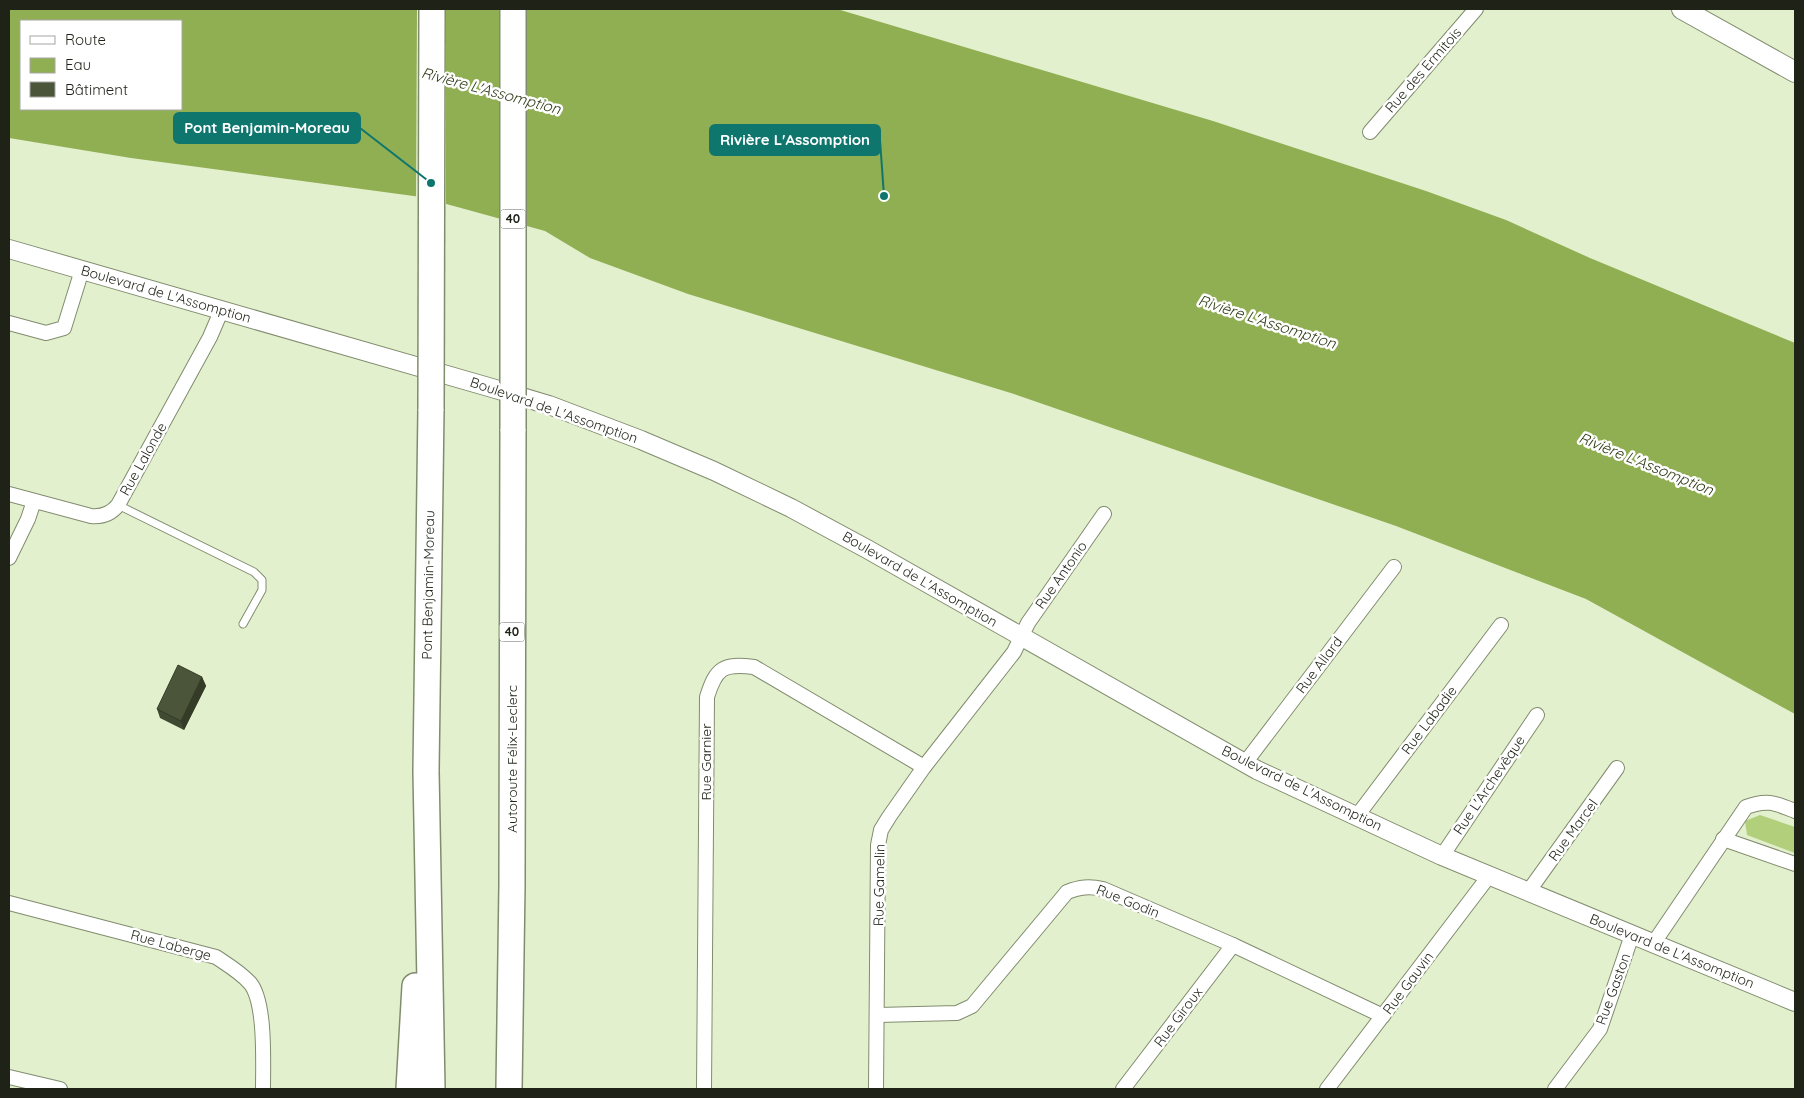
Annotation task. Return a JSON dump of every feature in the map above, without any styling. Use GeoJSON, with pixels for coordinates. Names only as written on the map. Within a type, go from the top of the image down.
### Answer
{"type":"FeatureCollection","features":[{"type":"Feature","properties":{"kind":"highway","name":"Pont Benjamin-Moreau"},"geometry":{"type":"LineString","coordinates":[[426,771],[431,409],[432,9]]}},
{"type":"Feature","properties":{"kind":"highway","name":"Autoroute Félix-Leclerc"},"geometry":{"type":"LineString","coordinates":[[509,1089],[512,885],[513,9]]}},
{"type":"Feature","properties":{"kind":"highway"},"geometry":{"type":"LineString","coordinates":[[409,1089],[426,771]]}},
{"type":"Feature","properties":{"kind":"highway"},"geometry":{"type":"LineString","coordinates":[[426,771],[432,1089]]}},
{"type":"Feature","properties":{"kind":"highway"},"geometry":{"type":"LineString","coordinates":[[512,885],[521,1089]]}},
{"type":"Feature","properties":{"kind":"main road"},"geometry":{"type":"LineString","coordinates":[[1682,9],[1795,72]]}},
{"type":"Feature","properties":{"kind":"street","name":"Rue des Ermitois"},"geometry":{"type":"LineString","coordinates":[[1370,132],[1476,9]]}},
{"type":"Feature","properties":{"kind":"street","name":"Boulevard de L'Assomption"},"geometry":{"type":"LineString","coordinates":[[9,249],[502,390],[558,408],[642,440],[714,471],[804,515],[1245,763],[1442,856],[1795,1002]]}},
{"type":"Feature","properties":{"kind":"street"},"geometry":{"type":"LineString","coordinates":[[9,323],[46,332],[64,328],[82,270]]}},
{"type":"Feature","properties":{"kind":"street","name":"Rue Lalonde"},"geometry":{"type":"LineString","coordinates":[[9,494],[91,516],[109,513],[118,505],[210,337],[222,310]]}},
{"type":"Feature","properties":{"kind":"street"},"geometry":{"type":"LineString","coordinates":[[9,558],[28,520],[34,501]]}},
{"type":"Feature","properties":{"kind":"street","name":"Rue Antonio"},"geometry":{"type":"LineString","coordinates":[[1021,637],[1038,607],[1104,514]]}},
{"type":"Feature","properties":{"kind":"street","name":"Rue Allard"},"geometry":{"type":"LineString","coordinates":[[1245,763],[1394,567]]}},
{"type":"Feature","properties":{"kind":"street","name":"Rue Labadie"},"geometry":{"type":"LineString","coordinates":[[1357,816],[1501,624]]}},
{"type":"Feature","properties":{"kind":"street","name":"Rue Gamelin"},"geometry":{"type":"LineString","coordinates":[[876,1089],[878,845],[881,830],[924,767],[1014,652],[1021,637]]}},
{"type":"Feature","properties":{"kind":"street","name":"Rue Garnier"},"geometry":{"type":"LineString","coordinates":[[704,1089],[707,697],[713,678],[725,668],[737,665],[754,668],[924,767]]}},
{"type":"Feature","properties":{"kind":"street","name":"Rue L'Archevêque"},"geometry":{"type":"LineString","coordinates":[[1442,856],[1537,715]]}},
{"type":"Feature","properties":{"kind":"street","name":"Rue Marcel"},"geometry":{"type":"LineString","coordinates":[[1528,892],[1617,768]]}},
{"type":"Feature","properties":{"kind":"street"},"geometry":{"type":"LineString","coordinates":[[1652,944],[1746,807],[1758,802],[1769,802],[1795,811]]}},
{"type":"Feature","properties":{"kind":"street"},"geometry":{"type":"LineString","coordinates":[[1723,839],[1795,864]]}},
{"type":"Feature","properties":{"kind":"street","name":"Rue Gauvin"},"geometry":{"type":"LineString","coordinates":[[1327,1089],[1489,876]]}},
{"type":"Feature","properties":{"kind":"street","name":"Rue Godin"},"geometry":{"type":"LineString","coordinates":[[878,1015],[957,1013],[972,1006],[1067,892],[1080,887],[1091,886],[1103,889],[1233,945],[1383,1016]]}},
{"type":"Feature","properties":{"kind":"street","name":"Rue Laberge"},"geometry":{"type":"LineString","coordinates":[[9,903],[216,957],[234,968],[251,984],[258,1003],[263,1031],[263,1089]]}},
{"type":"Feature","properties":{"kind":"street","name":"Rue Gaston"},"geometry":{"type":"LineString","coordinates":[[1555,1089],[1600,1029],[1632,935]]}},
{"type":"Feature","properties":{"kind":"street","name":"Rue Giroux"},"geometry":{"type":"LineString","coordinates":[[1123,1089],[1233,945]]}},
{"type":"Feature","properties":{"kind":"street"},"geometry":{"type":"LineString","coordinates":[[9,1077],[60,1089]]}},
{"type":"Feature","properties":{"kind":"lane"},"geometry":{"type":"LineString","coordinates":[[118,505],[254,572],[262,580],[262,590],[242,624]]}},
{"type":"Feature","properties":{"kind":"shaded area"},"geometry":{"type":"Polygon","coordinates":[[[1760,815],[1795,827],[1795,853],[1747,835],[1745,821],[1760,815]]]}},
{"type":"Feature","properties":{"kind":"water"},"geometry":{"type":"Polygon","coordinates":[[[9,9],[837,9],[1213,121],[1426,191],[1506,220],[1590,258],[1795,343],[1795,714],[1586,599],[1396,526],[1014,394],[688,294],[590,258],[545,231],[421,197],[131,158],[9,138],[9,9]]]}},
{"type":"Feature","properties":{"kind":"pier"},"geometry":{"type":"Polygon","coordinates":[[[417,9],[446,9],[446,206],[416,199],[417,9]]]}},
{"type":"Feature","properties":{"kind":"building"},"geometry":{"type":"Polygon","coordinates":[[[178,665],[202,677],[181,721],[157,709],[178,665]]]}},
{"type":"Feature","properties":{"kind":"place","name":"Pont Benjamin-Moreau"},"geometry":{"type":"Point","coordinates":[431,183]}},
{"type":"Feature","properties":{"kind":"place","name":"Rivière L'Assomption"},"geometry":{"type":"Point","coordinates":[884,196]}}]}
